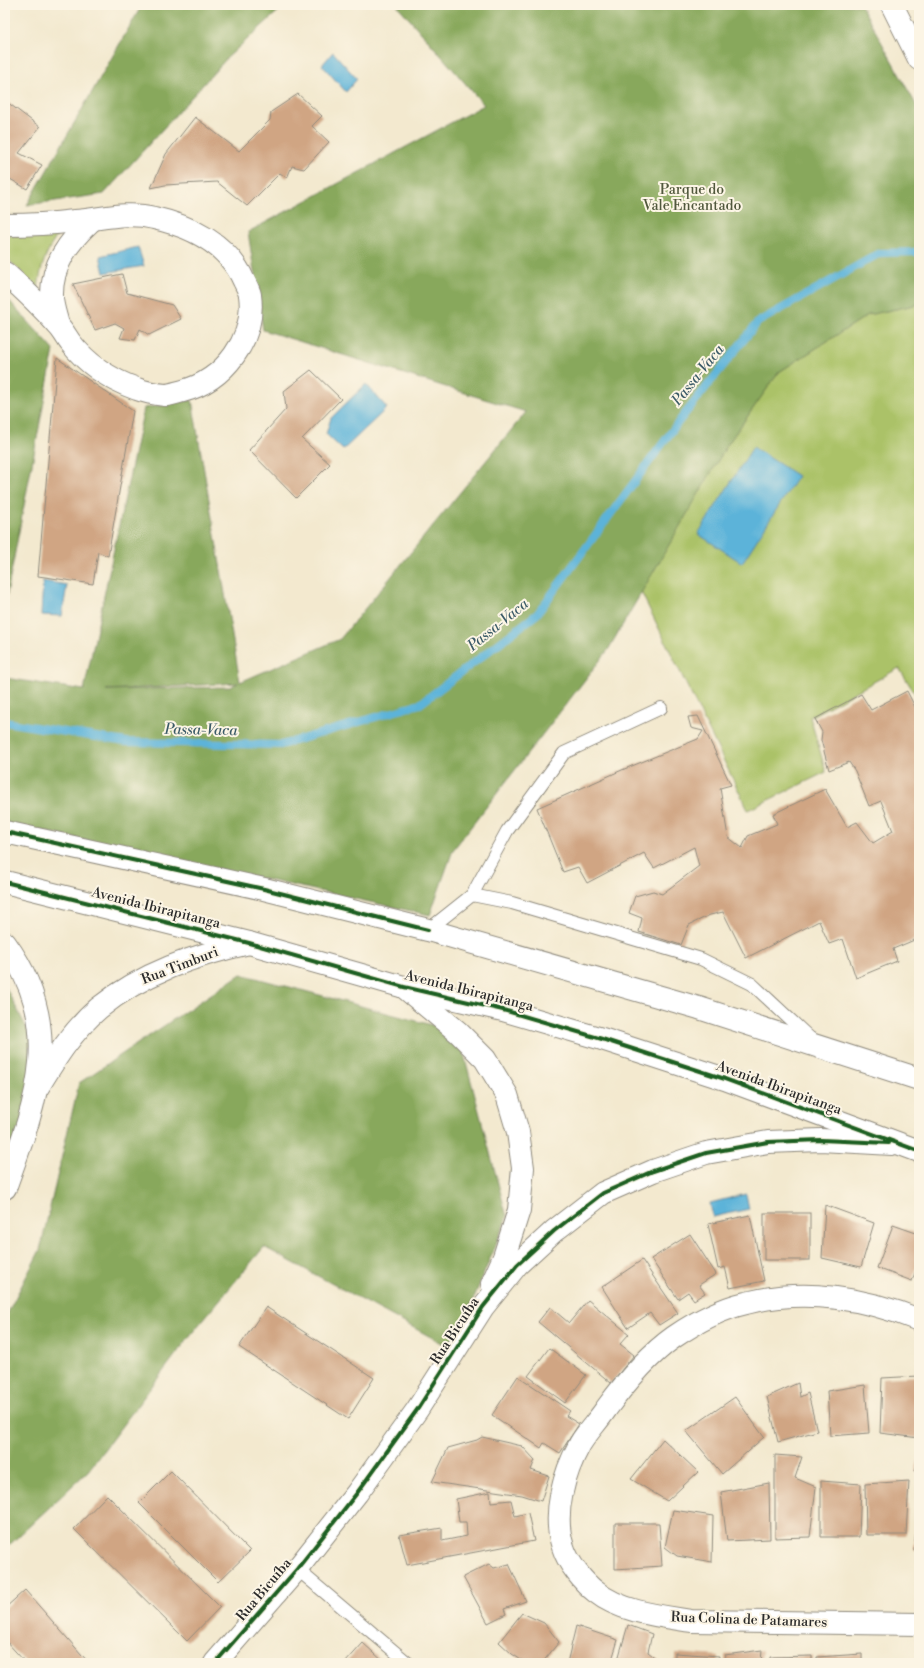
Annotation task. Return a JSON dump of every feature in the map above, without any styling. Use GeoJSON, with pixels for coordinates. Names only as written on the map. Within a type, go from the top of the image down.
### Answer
{"type":"FeatureCollection","features":[{"type":"Feature","properties":{"kind":"street"},"geometry":{"type":"LineString","coordinates":[[892,5],[919,59]]}},
{"type":"Feature","properties":{"kind":"street"},"geometry":{"type":"LineString","coordinates":[[5,225],[47,225],[128,214],[153,217],[181,226],[206,237],[225,252],[241,273],[250,294],[251,316],[244,340],[230,362],[214,377],[194,388],[166,395],[139,390],[111,379],[87,360],[71,343],[58,325],[5,273]]}},
{"type":"Feature","properties":{"kind":"street"},"geometry":{"type":"LineString","coordinates":[[58,325],[52,299],[53,279],[61,256],[75,236],[92,220]]}},
{"type":"Feature","properties":{"kind":"street"},"geometry":{"type":"LineString","coordinates":[[5,832],[264,889],[428,930],[699,1008],[919,1079]]}},
{"type":"Feature","properties":{"kind":"street","name":"Avenida Ibirapitanga"},"geometry":{"type":"LineString","coordinates":[[5,882],[249,943],[404,987],[503,1010],[609,1041],[725,1079],[910,1147]]}},
{"type":"Feature","properties":{"kind":"street","name":"Rua Timburi"},"geometry":{"type":"LineString","coordinates":[[5,943],[16,958],[32,990],[40,1021],[41,1052],[38,1088]]}},
{"type":"Feature","properties":{"kind":"street","name":"Rua Timburi"},"geometry":{"type":"LineString","coordinates":[[5,1188],[38,1088],[56,1058],[73,1036],[99,1009],[128,987],[158,972],[195,957],[249,943]]}},
{"type":"Feature","properties":{"kind":"street","name":"Rua Bicuíba"},"geometry":{"type":"LineString","coordinates":[[404,987],[458,1032],[485,1059],[506,1095],[518,1132],[524,1168],[519,1210],[504,1257],[483,1306]]}},
{"type":"Feature","properties":{"kind":"street","name":"Rua Bicuíba"},"geometry":{"type":"LineString","coordinates":[[215,1663],[297,1569],[357,1493],[417,1410],[483,1306],[517,1265],[554,1231],[603,1193],[653,1171],[706,1153],[768,1142],[821,1140],[910,1147]]}},
{"type":"Feature","properties":{"kind":"street","name":"Rua Colina de Patamares"},"geometry":{"type":"LineString","coordinates":[[919,1320],[862,1302],[825,1296],[786,1296],[746,1303],[706,1317],[673,1337],[640,1366],[616,1395],[580,1444],[564,1483],[558,1515],[563,1547],[577,1572],[597,1593],[623,1607],[656,1616],[691,1621],[919,1624]]}},
{"type":"Feature","properties":{"kind":"lane"},"geometry":{"type":"LineString","coordinates":[[428,930],[472,895],[507,831],[564,753],[661,708]]}},
{"type":"Feature","properties":{"kind":"lane"},"geometry":{"type":"LineString","coordinates":[[472,895],[512,903],[701,959],[752,984],[820,1048]]}},
{"type":"Feature","properties":{"kind":"lane"},"geometry":{"type":"LineString","coordinates":[[297,1569],[408,1663]]}},
{"type":"Feature","properties":{"kind":"green space"},"geometry":{"type":"Polygon","coordinates":[[[142,5],[285,5],[227,58],[104,194],[27,205],[142,5]]]}},
{"type":"Feature","properties":{"kind":"green space","name":"Parque do Vale Encantado"},"geometry":{"type":"Polygon","coordinates":[[[397,5],[861,5],[919,110],[919,304],[868,315],[779,372],[727,445],[608,650],[453,850],[430,915],[5,823],[5,678],[84,690],[144,408],[192,400],[240,682],[340,639],[526,412],[263,330],[248,232],[484,105],[397,5]],[[238,683],[106,690],[230,687],[238,683]]]}},
{"type":"Feature","properties":{"kind":"green space"},"geometry":{"type":"Polygon","coordinates":[[[58,234],[44,260],[38,289],[5,256],[5,236],[58,234]]]}},
{"type":"Feature","properties":{"kind":"green space"},"geometry":{"type":"Polygon","coordinates":[[[5,296],[54,350],[5,604],[5,296]]]}},
{"type":"Feature","properties":{"kind":"green space"},"geometry":{"type":"Polygon","coordinates":[[[919,304],[919,700],[899,668],[810,717],[826,772],[748,810],[641,592],[727,445],[779,372],[868,315],[919,304]]]}},
{"type":"Feature","properties":{"kind":"green space"},"geometry":{"type":"Polygon","coordinates":[[[241,974],[458,1032],[507,1217],[453,1349],[264,1247],[192,1333],[88,1471],[5,1549],[5,1318],[40,1250],[79,1083],[241,974]]]}},
{"type":"Feature","properties":{"kind":"green space"},"geometry":{"type":"Polygon","coordinates":[[[5,986],[41,1055],[5,1198],[5,986]]]}},
{"type":"Feature","properties":{"kind":"water"},"geometry":{"type":"Polygon","coordinates":[[[333,52],[357,79],[346,92],[322,65],[333,52]]]}},
{"type":"Feature","properties":{"kind":"water"},"geometry":{"type":"Polygon","coordinates":[[[138,247],[144,266],[104,273],[100,256],[138,247]]]}},
{"type":"Feature","properties":{"kind":"water"},"geometry":{"type":"Polygon","coordinates":[[[366,384],[387,408],[343,450],[326,434],[331,418],[366,384]]]}},
{"type":"Feature","properties":{"kind":"water"},"geometry":{"type":"Polygon","coordinates":[[[753,447],[798,476],[742,563],[698,534],[753,447]]]}},
{"type":"Feature","properties":{"kind":"water"},"geometry":{"type":"Polygon","coordinates":[[[43,581],[67,585],[62,616],[41,615],[43,581]]]}},
{"type":"Feature","properties":{"kind":"water"},"geometry":{"type":"Polygon","coordinates":[[[746,1194],[749,1209],[713,1217],[710,1203],[746,1194]]]}},
{"type":"Feature","properties":{"kind":"building"},"geometry":{"type":"Polygon","coordinates":[[[298,94],[322,116],[312,126],[329,142],[304,169],[292,166],[287,178],[280,173],[247,206],[217,182],[165,185],[151,188],[166,154],[195,117],[239,151],[270,120],[271,112],[298,94]]]}},
{"type":"Feature","properties":{"kind":"building"},"geometry":{"type":"Polygon","coordinates":[[[7,102],[40,127],[19,153],[42,165],[27,189],[5,176],[5,104],[7,102]]]}},
{"type":"Feature","properties":{"kind":"building"},"geometry":{"type":"Polygon","coordinates":[[[122,274],[127,293],[172,305],[181,319],[149,335],[140,329],[135,340],[120,338],[124,328],[115,323],[95,330],[73,284],[122,274]]]}},
{"type":"Feature","properties":{"kind":"building"},"geometry":{"type":"Polygon","coordinates":[[[57,358],[133,411],[108,556],[98,552],[93,584],[38,576],[57,358]]]}},
{"type":"Feature","properties":{"kind":"building"},"geometry":{"type":"Polygon","coordinates":[[[311,370],[341,399],[302,439],[330,464],[296,498],[249,450],[286,409],[284,391],[311,370]]]}},
{"type":"Feature","properties":{"kind":"building"},"geometry":{"type":"Polygon","coordinates":[[[907,691],[919,715],[919,938],[893,949],[897,961],[856,978],[843,939],[829,944],[819,921],[746,958],[723,912],[710,915],[689,925],[681,945],[639,932],[642,918],[629,913],[635,896],[653,891],[662,894],[699,866],[694,847],[654,868],[644,853],[587,883],[578,867],[563,872],[537,808],[622,770],[698,739],[703,731],[691,728],[688,717],[698,716],[731,785],[720,788],[728,837],[742,848],[748,836],[777,824],[773,814],[825,789],[847,827],[857,822],[873,843],[893,831],[881,801],[869,806],[855,771],[849,762],[829,770],[821,740],[822,732],[815,719],[861,694],[871,710],[907,691]]]}},
{"type":"Feature","properties":{"kind":"building"},"geometry":{"type":"Polygon","coordinates":[[[825,1205],[874,1223],[861,1267],[822,1258],[825,1205]]]}},
{"type":"Feature","properties":{"kind":"building"},"geometry":{"type":"Polygon","coordinates":[[[764,1213],[810,1213],[810,1260],[764,1260],[764,1213]]]}},
{"type":"Feature","properties":{"kind":"building"},"geometry":{"type":"Polygon","coordinates":[[[750,1215],[764,1281],[730,1288],[725,1267],[718,1269],[708,1224],[750,1215]]]}},
{"type":"Feature","properties":{"kind":"building"},"geometry":{"type":"Polygon","coordinates":[[[893,1225],[919,1234],[919,1262],[912,1281],[877,1268],[893,1225]]]}},
{"type":"Feature","properties":{"kind":"building"},"geometry":{"type":"Polygon","coordinates":[[[690,1234],[716,1274],[699,1285],[705,1293],[694,1300],[688,1292],[678,1299],[651,1259],[690,1234]]]}},
{"type":"Feature","properties":{"kind":"building"},"geometry":{"type":"Polygon","coordinates":[[[642,1260],[678,1313],[659,1325],[650,1313],[628,1328],[602,1287],[642,1260]]]}},
{"type":"Feature","properties":{"kind":"building"},"geometry":{"type":"Polygon","coordinates":[[[588,1300],[629,1334],[620,1344],[634,1355],[611,1383],[538,1322],[550,1307],[569,1323],[588,1300]]]}},
{"type":"Feature","properties":{"kind":"building"},"geometry":{"type":"Polygon","coordinates":[[[266,1307],[374,1378],[348,1419],[239,1347],[266,1307]]]}},
{"type":"Feature","properties":{"kind":"building"},"geometry":{"type":"Polygon","coordinates":[[[549,1348],[586,1375],[565,1403],[528,1376],[549,1348]]]}},
{"type":"Feature","properties":{"kind":"building"},"geometry":{"type":"Polygon","coordinates":[[[518,1376],[570,1411],[566,1416],[579,1424],[560,1453],[544,1443],[541,1448],[492,1415],[518,1376]]]}},
{"type":"Feature","properties":{"kind":"building"},"geometry":{"type":"Polygon","coordinates":[[[919,1376],[919,1438],[880,1433],[882,1378],[919,1376]]]}},
{"type":"Feature","properties":{"kind":"building"},"geometry":{"type":"Polygon","coordinates":[[[798,1383],[800,1397],[808,1393],[817,1431],[778,1442],[767,1397],[798,1383]]]}},
{"type":"Feature","properties":{"kind":"building"},"geometry":{"type":"Polygon","coordinates":[[[865,1385],[869,1433],[830,1436],[827,1391],[865,1385]]]}},
{"type":"Feature","properties":{"kind":"building"},"geometry":{"type":"Polygon","coordinates":[[[735,1397],[764,1437],[722,1474],[686,1431],[735,1397]]]}},
{"type":"Feature","properties":{"kind":"building"},"geometry":{"type":"Polygon","coordinates":[[[482,1437],[522,1446],[535,1460],[531,1470],[549,1476],[541,1501],[522,1495],[432,1482],[448,1448],[477,1440],[482,1437]]]}},
{"type":"Feature","properties":{"kind":"building"},"geometry":{"type":"Polygon","coordinates":[[[663,1439],[698,1472],[667,1501],[631,1479],[663,1439]]]}},
{"type":"Feature","properties":{"kind":"building"},"geometry":{"type":"Polygon","coordinates":[[[775,1455],[802,1457],[795,1478],[816,1487],[810,1537],[775,1538],[775,1455]]]}},
{"type":"Feature","properties":{"kind":"building"},"geometry":{"type":"Polygon","coordinates":[[[919,1459],[919,1472],[915,1471],[919,1459]]]}},
{"type":"Feature","properties":{"kind":"building"},"geometry":{"type":"Polygon","coordinates":[[[171,1471],[250,1551],[218,1582],[139,1503],[171,1471]]]}},
{"type":"Feature","properties":{"kind":"building"},"geometry":{"type":"Polygon","coordinates":[[[821,1481],[861,1484],[859,1537],[821,1537],[821,1481]]]}},
{"type":"Feature","properties":{"kind":"building"},"geometry":{"type":"Polygon","coordinates":[[[909,1481],[906,1535],[866,1535],[865,1484],[909,1481]]]}},
{"type":"Feature","properties":{"kind":"building"},"geometry":{"type":"Polygon","coordinates":[[[769,1483],[770,1539],[727,1541],[721,1492],[769,1483]]]}},
{"type":"Feature","properties":{"kind":"building"},"geometry":{"type":"Polygon","coordinates":[[[490,1492],[491,1502],[511,1500],[515,1516],[528,1513],[534,1541],[407,1565],[399,1535],[442,1528],[442,1541],[467,1536],[466,1522],[459,1522],[456,1499],[490,1492]]]}},
{"type":"Feature","properties":{"kind":"building"},"geometry":{"type":"Polygon","coordinates":[[[107,1495],[220,1607],[187,1641],[74,1529],[107,1495]]]}},
{"type":"Feature","properties":{"kind":"building"},"geometry":{"type":"Polygon","coordinates":[[[919,1506],[919,1552],[914,1550],[919,1506]]]}},
{"type":"Feature","properties":{"kind":"building"},"geometry":{"type":"Polygon","coordinates":[[[673,1510],[713,1516],[712,1562],[677,1556],[665,1547],[673,1510]]]}},
{"type":"Feature","properties":{"kind":"building"},"geometry":{"type":"Polygon","coordinates":[[[615,1523],[659,1523],[662,1566],[615,1569],[615,1523]]]}},
{"type":"Feature","properties":{"kind":"building"},"geometry":{"type":"Polygon","coordinates":[[[489,1564],[494,1568],[509,1564],[526,1601],[504,1609],[506,1614],[488,1623],[463,1577],[489,1564]]]}},
{"type":"Feature","properties":{"kind":"building"},"geometry":{"type":"Polygon","coordinates":[[[25,1590],[89,1663],[26,1663],[5,1640],[5,1608],[25,1590]]]}},
{"type":"Feature","properties":{"kind":"building"},"geometry":{"type":"Polygon","coordinates":[[[522,1613],[544,1623],[559,1642],[542,1663],[526,1663],[512,1654],[499,1642],[522,1613]]]}},
{"type":"Feature","properties":{"kind":"building"},"geometry":{"type":"Polygon","coordinates":[[[628,1625],[652,1634],[648,1652],[662,1663],[617,1663],[628,1625]]]}},
{"type":"Feature","properties":{"kind":"building"},"geometry":{"type":"Polygon","coordinates":[[[576,1626],[618,1640],[611,1663],[567,1663],[576,1626]]]}},
{"type":"Feature","properties":{"kind":"building"},"geometry":{"type":"Polygon","coordinates":[[[363,1643],[385,1663],[345,1663],[363,1643]]]}},
{"type":"Feature","properties":{"kind":"building"},"geometry":{"type":"Polygon","coordinates":[[[762,1650],[761,1663],[725,1663],[725,1655],[762,1650]]]}},
{"type":"Feature","properties":{"kind":"building"},"geometry":{"type":"Polygon","coordinates":[[[675,1653],[719,1656],[718,1663],[675,1663],[675,1653]]]}},
{"type":"Feature","properties":{"kind":"building"},"geometry":{"type":"Polygon","coordinates":[[[862,1654],[862,1663],[817,1663],[817,1657],[862,1654]]]}},
{"type":"Feature","properties":{"kind":"building"},"geometry":{"type":"Polygon","coordinates":[[[812,1656],[812,1663],[770,1663],[770,1657],[812,1656]]]}},
{"type":"Feature","properties":{"kind":"building"},"geometry":{"type":"Polygon","coordinates":[[[915,1659],[919,1659],[919,1663],[915,1663],[915,1659]]]}},
{"type":"Feature","properties":{"kind":"waterway","name":"Passa-Vaca"},"geometry":{"type":"LineString","coordinates":[[5,722],[126,742],[281,745],[420,704],[537,614],[680,420],[758,322],[880,253],[919,252]]}},
{"type":"Feature","properties":{"kind":"cycle path"},"geometry":{"type":"LineString","coordinates":[[5,832],[264,889],[428,930]]}},
{"type":"Feature","properties":{"kind":"cycle path"},"geometry":{"type":"LineString","coordinates":[[5,882],[249,943],[404,987],[503,1010],[602,1039],[725,1079],[919,1151]]}},
{"type":"Feature","properties":{"kind":"cycle path"},"geometry":{"type":"LineString","coordinates":[[215,1663],[297,1569],[357,1493],[417,1410],[483,1307],[517,1265],[554,1231],[603,1193],[653,1171],[706,1153],[768,1142],[821,1140],[889,1143]]}}]}
